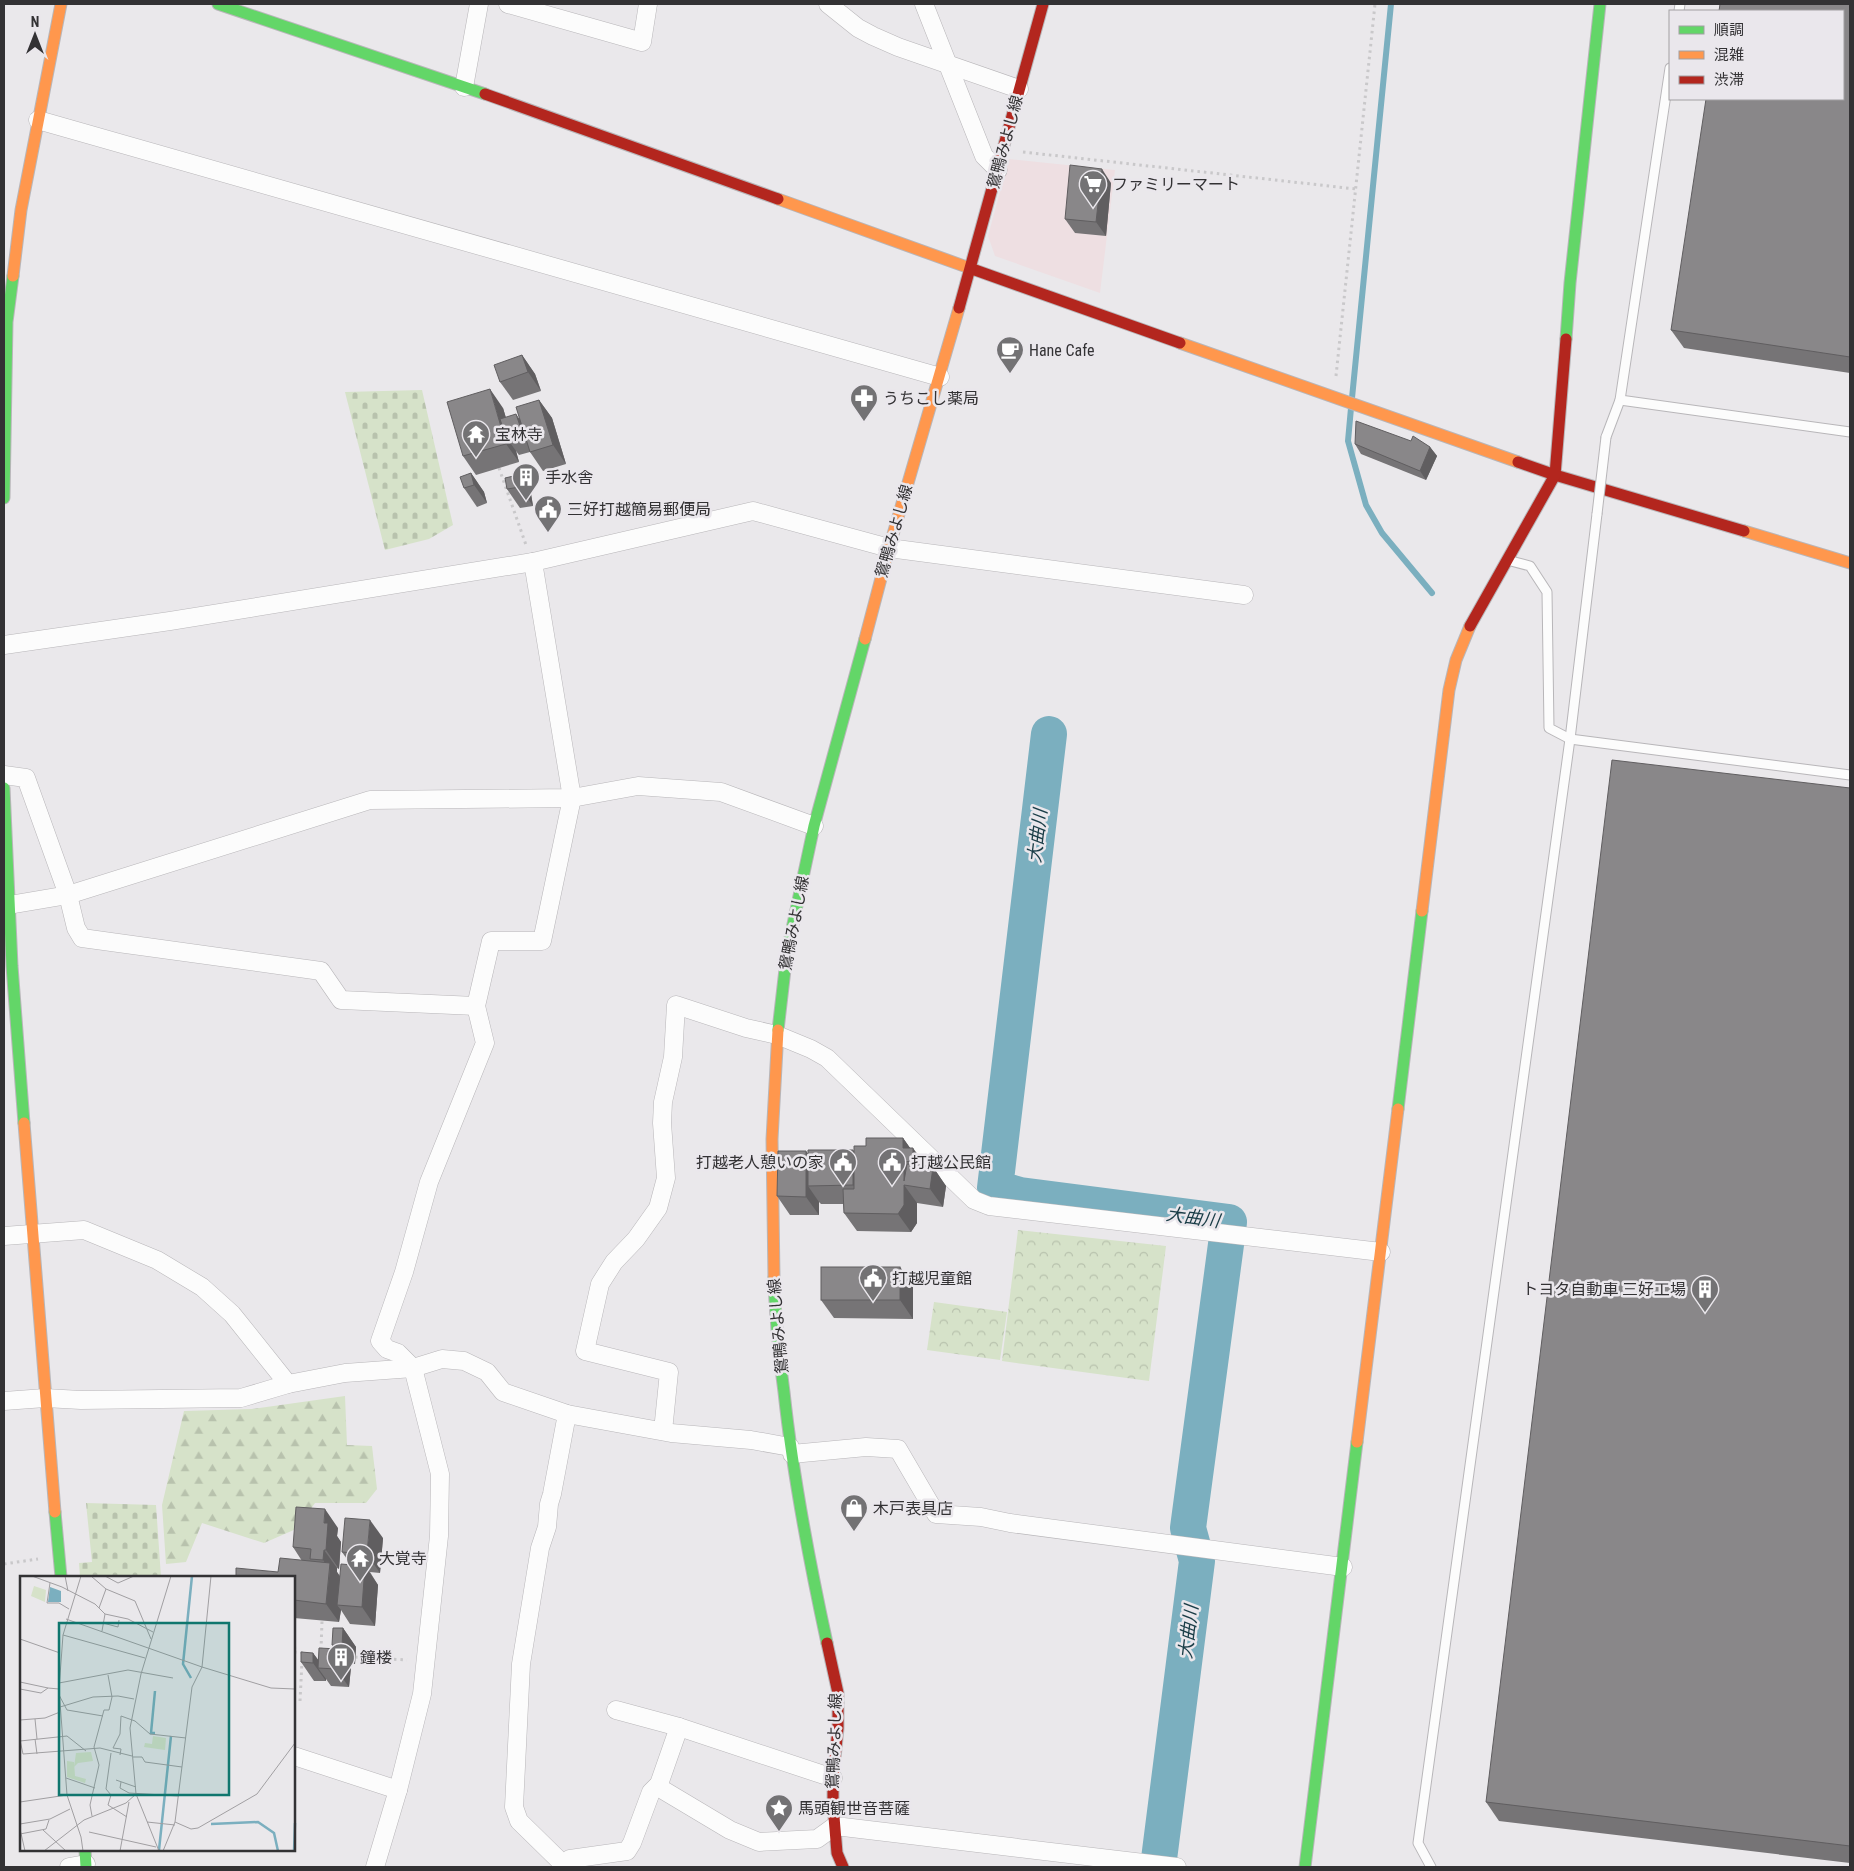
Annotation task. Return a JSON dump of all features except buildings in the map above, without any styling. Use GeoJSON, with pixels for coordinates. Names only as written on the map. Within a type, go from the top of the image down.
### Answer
{"type":"FeatureCollection","features":[{"type":"Feature","properties":{"kind":"street"},"geometry":{"type":"LineString","coordinates":[[4,498],[5,321],[20,210],[61,4]]}},
{"type":"Feature","properties":{"kind":"street"},"geometry":{"type":"LineString","coordinates":[[218,4],[464,87],[1555,475],[1850,562]]}},
{"type":"Feature","properties":{"kind":"street"},"geometry":{"type":"LineString","coordinates":[[464,87],[479,4]]}},
{"type":"Feature","properties":{"kind":"street"},"geometry":{"type":"LineString","coordinates":[[508,4],[642,42],[648,4]]}},
{"type":"Feature","properties":{"kind":"street"},"geometry":{"type":"LineString","coordinates":[[828,4],[858,28],[873,36],[898,47],[1019,89]]}},
{"type":"Feature","properties":{"kind":"street"},"geometry":{"type":"LineString","coordinates":[[924,4],[984,156],[998,170]]}},
{"type":"Feature","properties":{"kind":"street","name":"鴛鴨みよし線"},"geometry":{"type":"LineString","coordinates":[[843,1867],[837,1853],[833,1805],[833,1778],[838,1728],[838,1693],[811,1570],[791,1451],[775,1316],[772,1139],[777,1035],[787,952],[814,826],[888,548],[940,377],[1044,4]]}},
{"type":"Feature","properties":{"kind":"street"},"geometry":{"type":"LineString","coordinates":[[1305,1867],[1449,690],[1456,660],[1469,627],[1555,475],[1570,283],[1600,4]]}},
{"type":"Feature","properties":{"kind":"street"},"geometry":{"type":"LineString","coordinates":[[38,120],[940,377]]}},
{"type":"Feature","properties":{"kind":"street"},"geometry":{"type":"LineString","coordinates":[[4,645],[170,621],[532,562],[753,511],[888,548],[1244,595]]}},
{"type":"Feature","properties":{"kind":"street"},"geometry":{"type":"LineString","coordinates":[[375,1867],[398,1790],[422,1694],[439,1536],[440,1474],[413,1368],[398,1353],[387,1349],[380,1341],[404,1272],[429,1182],[485,1043],[476,1006],[491,941],[542,941],[572,798],[532,562]]}},
{"type":"Feature","properties":{"kind":"street"},"geometry":{"type":"LineString","coordinates":[[4,774],[26,778],[68,895],[76,928],[82,938],[320,970],[341,1000],[476,1006]]}},
{"type":"Feature","properties":{"kind":"street"},"geometry":{"type":"LineString","coordinates":[[9,905],[68,895],[370,800],[572,798],[638,786],[721,792],[814,826]]}},
{"type":"Feature","properties":{"kind":"street"},"geometry":{"type":"LineString","coordinates":[[4,788],[9,905],[8,967],[61,1576]]}},
{"type":"Feature","properties":{"kind":"street"},"geometry":{"type":"LineString","coordinates":[[663,1432],[669,1372],[585,1351],[600,1284],[614,1262],[636,1239],[658,1208],[666,1178],[662,1123],[663,1102],[673,1057],[676,1005],[746,1028],[777,1035],[827,1058],[974,1200],[989,1206],[1380,1252]]}},
{"type":"Feature","properties":{"kind":"street"},"geometry":{"type":"LineString","coordinates":[[4,1236],[84,1230],[157,1260],[202,1287],[232,1314],[288,1384]]}},
{"type":"Feature","properties":{"kind":"street"},"geometry":{"type":"LineString","coordinates":[[4,1401],[45,1398],[81,1400],[241,1398],[288,1384],[345,1373],[413,1368],[442,1359],[464,1361],[487,1372],[503,1392],[567,1414],[663,1432],[751,1440],[791,1451],[866,1447],[898,1449],[936,1514],[981,1517],[1020,1524],[1343,1567]]}},
{"type":"Feature","properties":{"kind":"street"},"geometry":{"type":"LineString","coordinates":[[567,1414],[549,1504],[547,1526],[540,1548],[521,1664],[514,1807],[519,1821],[566,1867],[570,1859],[627,1851],[632,1843],[651,1792],[657,1786],[679,1727]]}},
{"type":"Feature","properties":{"kind":"street"},"geometry":{"type":"LineString","coordinates":[[616,1710],[679,1727],[833,1778]]}},
{"type":"Feature","properties":{"kind":"street"},"geometry":{"type":"LineString","coordinates":[[295,1756],[398,1790]]}},
{"type":"Feature","properties":{"kind":"street"},"geometry":{"type":"LineString","coordinates":[[657,1786],[730,1830],[759,1842],[817,1839],[835,1826],[1177,1867]]}},
{"type":"Feature","properties":{"kind":"street"},"geometry":{"type":"LineString","coordinates":[[827,1862],[837,1853]]}},
{"type":"Feature","properties":{"kind":"lane"},"geometry":{"type":"LineString","coordinates":[[1431,1867],[1418,1843],[1570,739],[1606,436],[1620,400],[1669,75]]}},
{"type":"Feature","properties":{"kind":"lane"},"geometry":{"type":"LineString","coordinates":[[1620,400],[1850,432]]}},
{"type":"Feature","properties":{"kind":"lane"},"geometry":{"type":"LineString","coordinates":[[1507,560],[1530,566],[1548,592],[1549,728],[1570,739],[1850,774]]}},
{"type":"Feature","properties":{"kind":"path"},"geometry":{"type":"LineString","coordinates":[[1334,396],[1375,4]]}},
{"type":"Feature","properties":{"kind":"path"},"geometry":{"type":"LineString","coordinates":[[1003,150],[1356,189]]}},
{"type":"Feature","properties":{"kind":"path"},"geometry":{"type":"LineString","coordinates":[[499,468],[532,562]]}},
{"type":"Feature","properties":{"kind":"path"},"geometry":{"type":"LineString","coordinates":[[4,1564],[59,1556]]}},
{"type":"Feature","properties":{"kind":"path"},"geometry":{"type":"LineString","coordinates":[[322,1621],[320,1654],[324,1654]]}},
{"type":"Feature","properties":{"kind":"path"},"geometry":{"type":"LineString","coordinates":[[295,1652],[311,1654]]}},
{"type":"Feature","properties":{"kind":"path"},"geometry":{"type":"LineString","coordinates":[[300,1701],[302,1653]]}},
{"type":"Feature","properties":{"kind":"path"},"geometry":{"type":"LineString","coordinates":[[355,1657],[425,1660]]}},
{"type":"Feature","properties":{"kind":"shaded area"},"geometry":{"type":"Polygon","coordinates":[[[1009,159],[1115,170],[1100,293],[995,256],[988,236],[1009,159]]]}},
{"type":"Feature","properties":{"kind":"green space"},"geometry":{"type":"Polygon","coordinates":[[[422,390],[453,525],[429,539],[385,550],[345,392],[422,390]]]}},
{"type":"Feature","properties":{"kind":"green space"},"geometry":{"type":"Polygon","coordinates":[[[1018,1230],[1166,1246],[1149,1381],[1002,1361],[1018,1230]]]}},
{"type":"Feature","properties":{"kind":"green space"},"geometry":{"type":"Polygon","coordinates":[[[934,1302],[1007,1312],[1000,1360],[927,1350],[934,1302]]]}},
{"type":"Feature","properties":{"kind":"green space"},"geometry":{"type":"Polygon","coordinates":[[[345,1396],[347,1445],[372,1446],[377,1489],[366,1503],[315,1503],[296,1529],[264,1543],[202,1523],[186,1562],[166,1564],[162,1505],[184,1411],[252,1409],[345,1396]]]}},
{"type":"Feature","properties":{"kind":"green space"},"geometry":{"type":"Polygon","coordinates":[[[86,1503],[156,1505],[161,1576],[80,1576],[79,1563],[92,1562],[86,1503]]]}},
{"type":"Feature","properties":{"kind":"waterway"},"geometry":{"type":"LineString","coordinates":[[1352,398],[1391,4]]}},
{"type":"Feature","properties":{"kind":"waterway"},"geometry":{"type":"LineString","coordinates":[[1351,408],[1348,441],[1366,505],[1382,533],[1432,593]]}},
{"type":"Feature","properties":{"kind":"waterway","name":"大曲川"},"geometry":{"type":"LineString","coordinates":[[1049,734],[995,1188],[1020,1195],[1229,1222],[1188,1528],[1197,1561],[1158,1867]]}},
{"type":"Feature","properties":{"kind":"traffic: fast"},"geometry":{"type":"LineString","coordinates":[[218,4],[485,94]]}},
{"type":"Feature","properties":{"kind":"traffic: fast"},"geometry":{"type":"LineString","coordinates":[[1566,339],[1570,283],[1600,4]]}},
{"type":"Feature","properties":{"kind":"traffic: fast"},"geometry":{"type":"LineString","coordinates":[[4,498],[7,322],[13,276]]}},
{"type":"Feature","properties":{"kind":"traffic: fast"},"geometry":{"type":"LineString","coordinates":[[778,1030],[787,952],[814,826],[865,639]]}},
{"type":"Feature","properties":{"kind":"traffic: fast"},"geometry":{"type":"LineString","coordinates":[[4,788],[12,966],[24,1123]]}},
{"type":"Feature","properties":{"kind":"traffic: fast"},"geometry":{"type":"LineString","coordinates":[[1398,1109],[1422,911]]}},
{"type":"Feature","properties":{"kind":"traffic: fast"},"geometry":{"type":"LineString","coordinates":[[774,1278],[779,1349],[792,1455],[827,1643]]}},
{"type":"Feature","properties":{"kind":"traffic: fast"},"geometry":{"type":"LineString","coordinates":[[1305,1867],[1357,1442]]}},
{"type":"Feature","properties":{"kind":"traffic: fast"},"geometry":{"type":"LineString","coordinates":[[55,1512],[61,1576]]}},
{"type":"Feature","properties":{"kind":"traffic: fast"},"geometry":{"type":"LineString","coordinates":[[85,1851],[86,1867]]}},
{"type":"Feature","properties":{"kind":"traffic: slow"},"geometry":{"type":"LineString","coordinates":[[13,276],[21,210],[61,4]]}},
{"type":"Feature","properties":{"kind":"traffic: slow"},"geometry":{"type":"LineString","coordinates":[[778,199],[975,270]]}},
{"type":"Feature","properties":{"kind":"traffic: slow"},"geometry":{"type":"LineString","coordinates":[[865,639],[889,548],[959,308]]}},
{"type":"Feature","properties":{"kind":"traffic: slow"},"geometry":{"type":"LineString","coordinates":[[1180,343],[1518,462]]}},
{"type":"Feature","properties":{"kind":"traffic: slow"},"geometry":{"type":"LineString","coordinates":[[1744,531],[1850,563]]}},
{"type":"Feature","properties":{"kind":"traffic: slow"},"geometry":{"type":"LineString","coordinates":[[1422,911],[1449,690],[1456,660],[1470,626]]}},
{"type":"Feature","properties":{"kind":"traffic: slow"},"geometry":{"type":"LineString","coordinates":[[774,1278],[772,1139],[778,1030]]}},
{"type":"Feature","properties":{"kind":"traffic: slow"},"geometry":{"type":"LineString","coordinates":[[1357,1442],[1398,1109]]}},
{"type":"Feature","properties":{"kind":"traffic: slow"},"geometry":{"type":"LineString","coordinates":[[24,1123],[55,1512]]}},
{"type":"Feature","properties":{"kind":"traffic: jam"},"geometry":{"type":"LineString","coordinates":[[959,308],[1043,4]]}},
{"type":"Feature","properties":{"kind":"traffic: jam"},"geometry":{"type":"LineString","coordinates":[[485,94],[778,199]]}},
{"type":"Feature","properties":{"kind":"traffic: jam"},"geometry":{"type":"LineString","coordinates":[[975,270],[1180,343]]}},
{"type":"Feature","properties":{"kind":"traffic: jam"},"geometry":{"type":"LineString","coordinates":[[1470,626],[1555,475],[1566,339]]}},
{"type":"Feature","properties":{"kind":"traffic: jam"},"geometry":{"type":"LineString","coordinates":[[1518,462],[1555,475],[1744,531]]}},
{"type":"Feature","properties":{"kind":"traffic: jam"},"geometry":{"type":"LineString","coordinates":[[827,1643],[838,1693],[838,1728],[833,1778],[833,1805],[837,1853],[843,1867]]}},
{"type":"Feature","properties":{"kind":"place","name":"ファミリーマート"},"geometry":{"type":"Point","coordinates":[1093,208]}},
{"type":"Feature","properties":{"kind":"place","name":"Hane Cafe"},"geometry":{"type":"Point","coordinates":[1010,374]}},
{"type":"Feature","properties":{"kind":"place","name":"うちこし薬局"},"geometry":{"type":"Point","coordinates":[864,422]}},
{"type":"Feature","properties":{"kind":"place","name":"宝林寺"},"geometry":{"type":"Point","coordinates":[476,458]}},
{"type":"Feature","properties":{"kind":"place","name":"手水舎"},"geometry":{"type":"Point","coordinates":[526,501]}},
{"type":"Feature","properties":{"kind":"place","name":"三好打越簡易郵便局"},"geometry":{"type":"Point","coordinates":[548,533]}},
{"type":"Feature","properties":{"kind":"place","name":"打越老人憩いの家"},"geometry":{"type":"Point","coordinates":[843,1186]}},
{"type":"Feature","properties":{"kind":"place","name":"打越公民館"},"geometry":{"type":"Point","coordinates":[892,1186]}},
{"type":"Feature","properties":{"kind":"place","name":"打越児童館"},"geometry":{"type":"Point","coordinates":[873,1302]}},
{"type":"Feature","properties":{"kind":"place","name":"トヨタ自動車 三好工場"},"geometry":{"type":"Point","coordinates":[1705,1313]}},
{"type":"Feature","properties":{"kind":"place","name":"木戸表具店"},"geometry":{"type":"Point","coordinates":[854,1532]}},
{"type":"Feature","properties":{"kind":"place","name":"大覚寺"},"geometry":{"type":"Point","coordinates":[360,1582]}},
{"type":"Feature","properties":{"kind":"place","name":"鐘楼"},"geometry":{"type":"Point","coordinates":[341,1681]}},
{"type":"Feature","properties":{"kind":"place","name":"馬頭観世音菩薩"},"geometry":{"type":"Point","coordinates":[779,1832]}}]}
